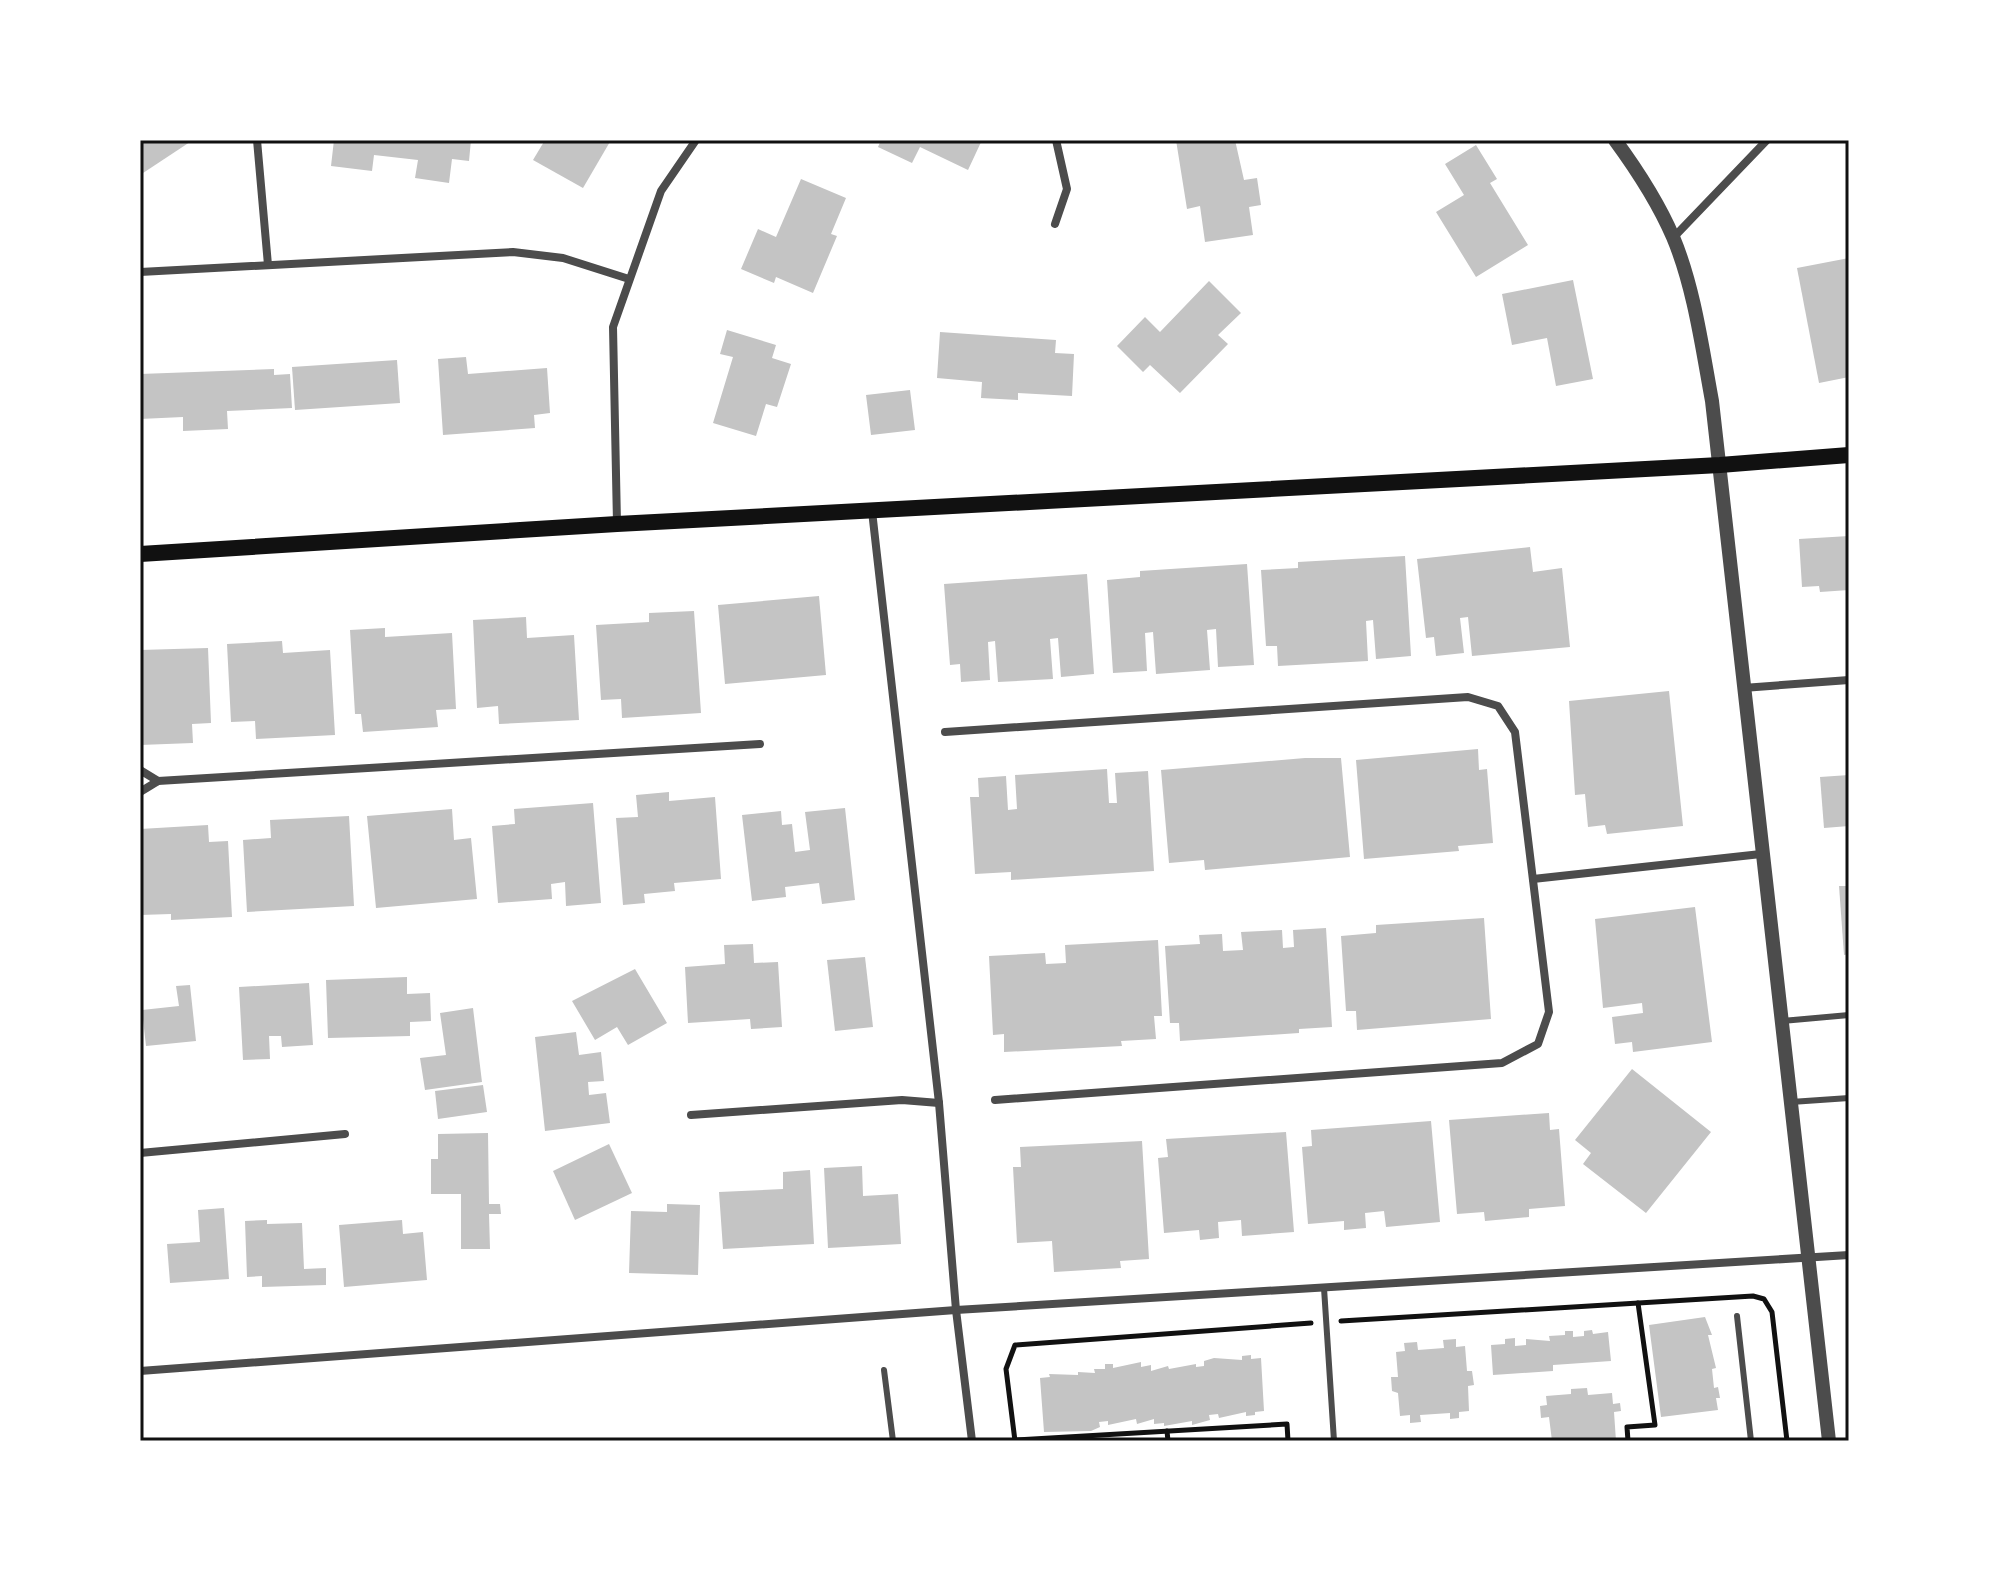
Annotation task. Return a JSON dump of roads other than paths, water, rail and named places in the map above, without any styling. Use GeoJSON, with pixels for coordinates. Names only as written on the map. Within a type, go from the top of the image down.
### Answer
{"type":"FeatureCollection","features":[{"type":"Feature","properties":{"kind":"main road"},"geometry":{"type":"LineString","coordinates":[[140,554],[617,524],[1720,465],[1849,455]]}},
{"type":"Feature","properties":{"kind":"street"},"geometry":{"type":"LineString","coordinates":[[257,140],[268,265]]}},
{"type":"Feature","properties":{"kind":"street"},"geometry":{"type":"LineString","coordinates":[[617,524],[613,327],[661,191],[696,140]]}},
{"type":"Feature","properties":{"kind":"street"},"geometry":{"type":"LineString","coordinates":[[1055,224],[1067,189],[1056,140]]}},
{"type":"Feature","properties":{"kind":"street"},"geometry":{"type":"LineString","coordinates":[[1615,140],[1641,176],[1673,238],[1703,354],[1720,465],[1761,854],[1829,1441]]}},
{"type":"Feature","properties":{"kind":"street"},"geometry":{"type":"LineString","coordinates":[[1673,238],[1767,140]]}},
{"type":"Feature","properties":{"kind":"street"},"geometry":{"type":"LineString","coordinates":[[140,272],[513,252],[563,258],[629,279]]}},
{"type":"Feature","properties":{"kind":"street"},"geometry":{"type":"LineString","coordinates":[[872,511],[939,1103],[956,1310],[972,1441]]}},
{"type":"Feature","properties":{"kind":"street"},"geometry":{"type":"LineString","coordinates":[[1743,688],[1849,680]]}},
{"type":"Feature","properties":{"kind":"street"},"geometry":{"type":"LineString","coordinates":[[945,732],[1468,697],[1498,706],[1515,732],[1549,1012],[1538,1044],[1502,1063],[995,1100]]}},
{"type":"Feature","properties":{"kind":"street"},"geometry":{"type":"LineString","coordinates":[[140,792],[158,781],[760,744]]}},
{"type":"Feature","properties":{"kind":"street"},"geometry":{"type":"LineString","coordinates":[[140,770],[158,781]]}},
{"type":"Feature","properties":{"kind":"street"},"geometry":{"type":"LineString","coordinates":[[1533,879],[1761,854]]}},
{"type":"Feature","properties":{"kind":"street"},"geometry":{"type":"LineString","coordinates":[[691,1115],[902,1100],[939,1103]]}},
{"type":"Feature","properties":{"kind":"street"},"geometry":{"type":"LineString","coordinates":[[140,1153],[345,1134]]}},
{"type":"Feature","properties":{"kind":"street"},"geometry":{"type":"LineString","coordinates":[[140,1371],[956,1310],[1849,1255]]}},
{"type":"Feature","properties":{"kind":"lane"},"geometry":{"type":"LineString","coordinates":[[1782,1021],[1849,1015]]}},
{"type":"Feature","properties":{"kind":"lane"},"geometry":{"type":"LineString","coordinates":[[1791,1102],[1849,1098]]}},
{"type":"Feature","properties":{"kind":"lane"},"geometry":{"type":"LineString","coordinates":[[1324,1288],[1334,1441]]}},
{"type":"Feature","properties":{"kind":"lane"},"geometry":{"type":"LineString","coordinates":[[1737,1316],[1751,1441]]}},
{"type":"Feature","properties":{"kind":"lane"},"geometry":{"type":"LineString","coordinates":[[884,1370],[893,1441]]}}]}
